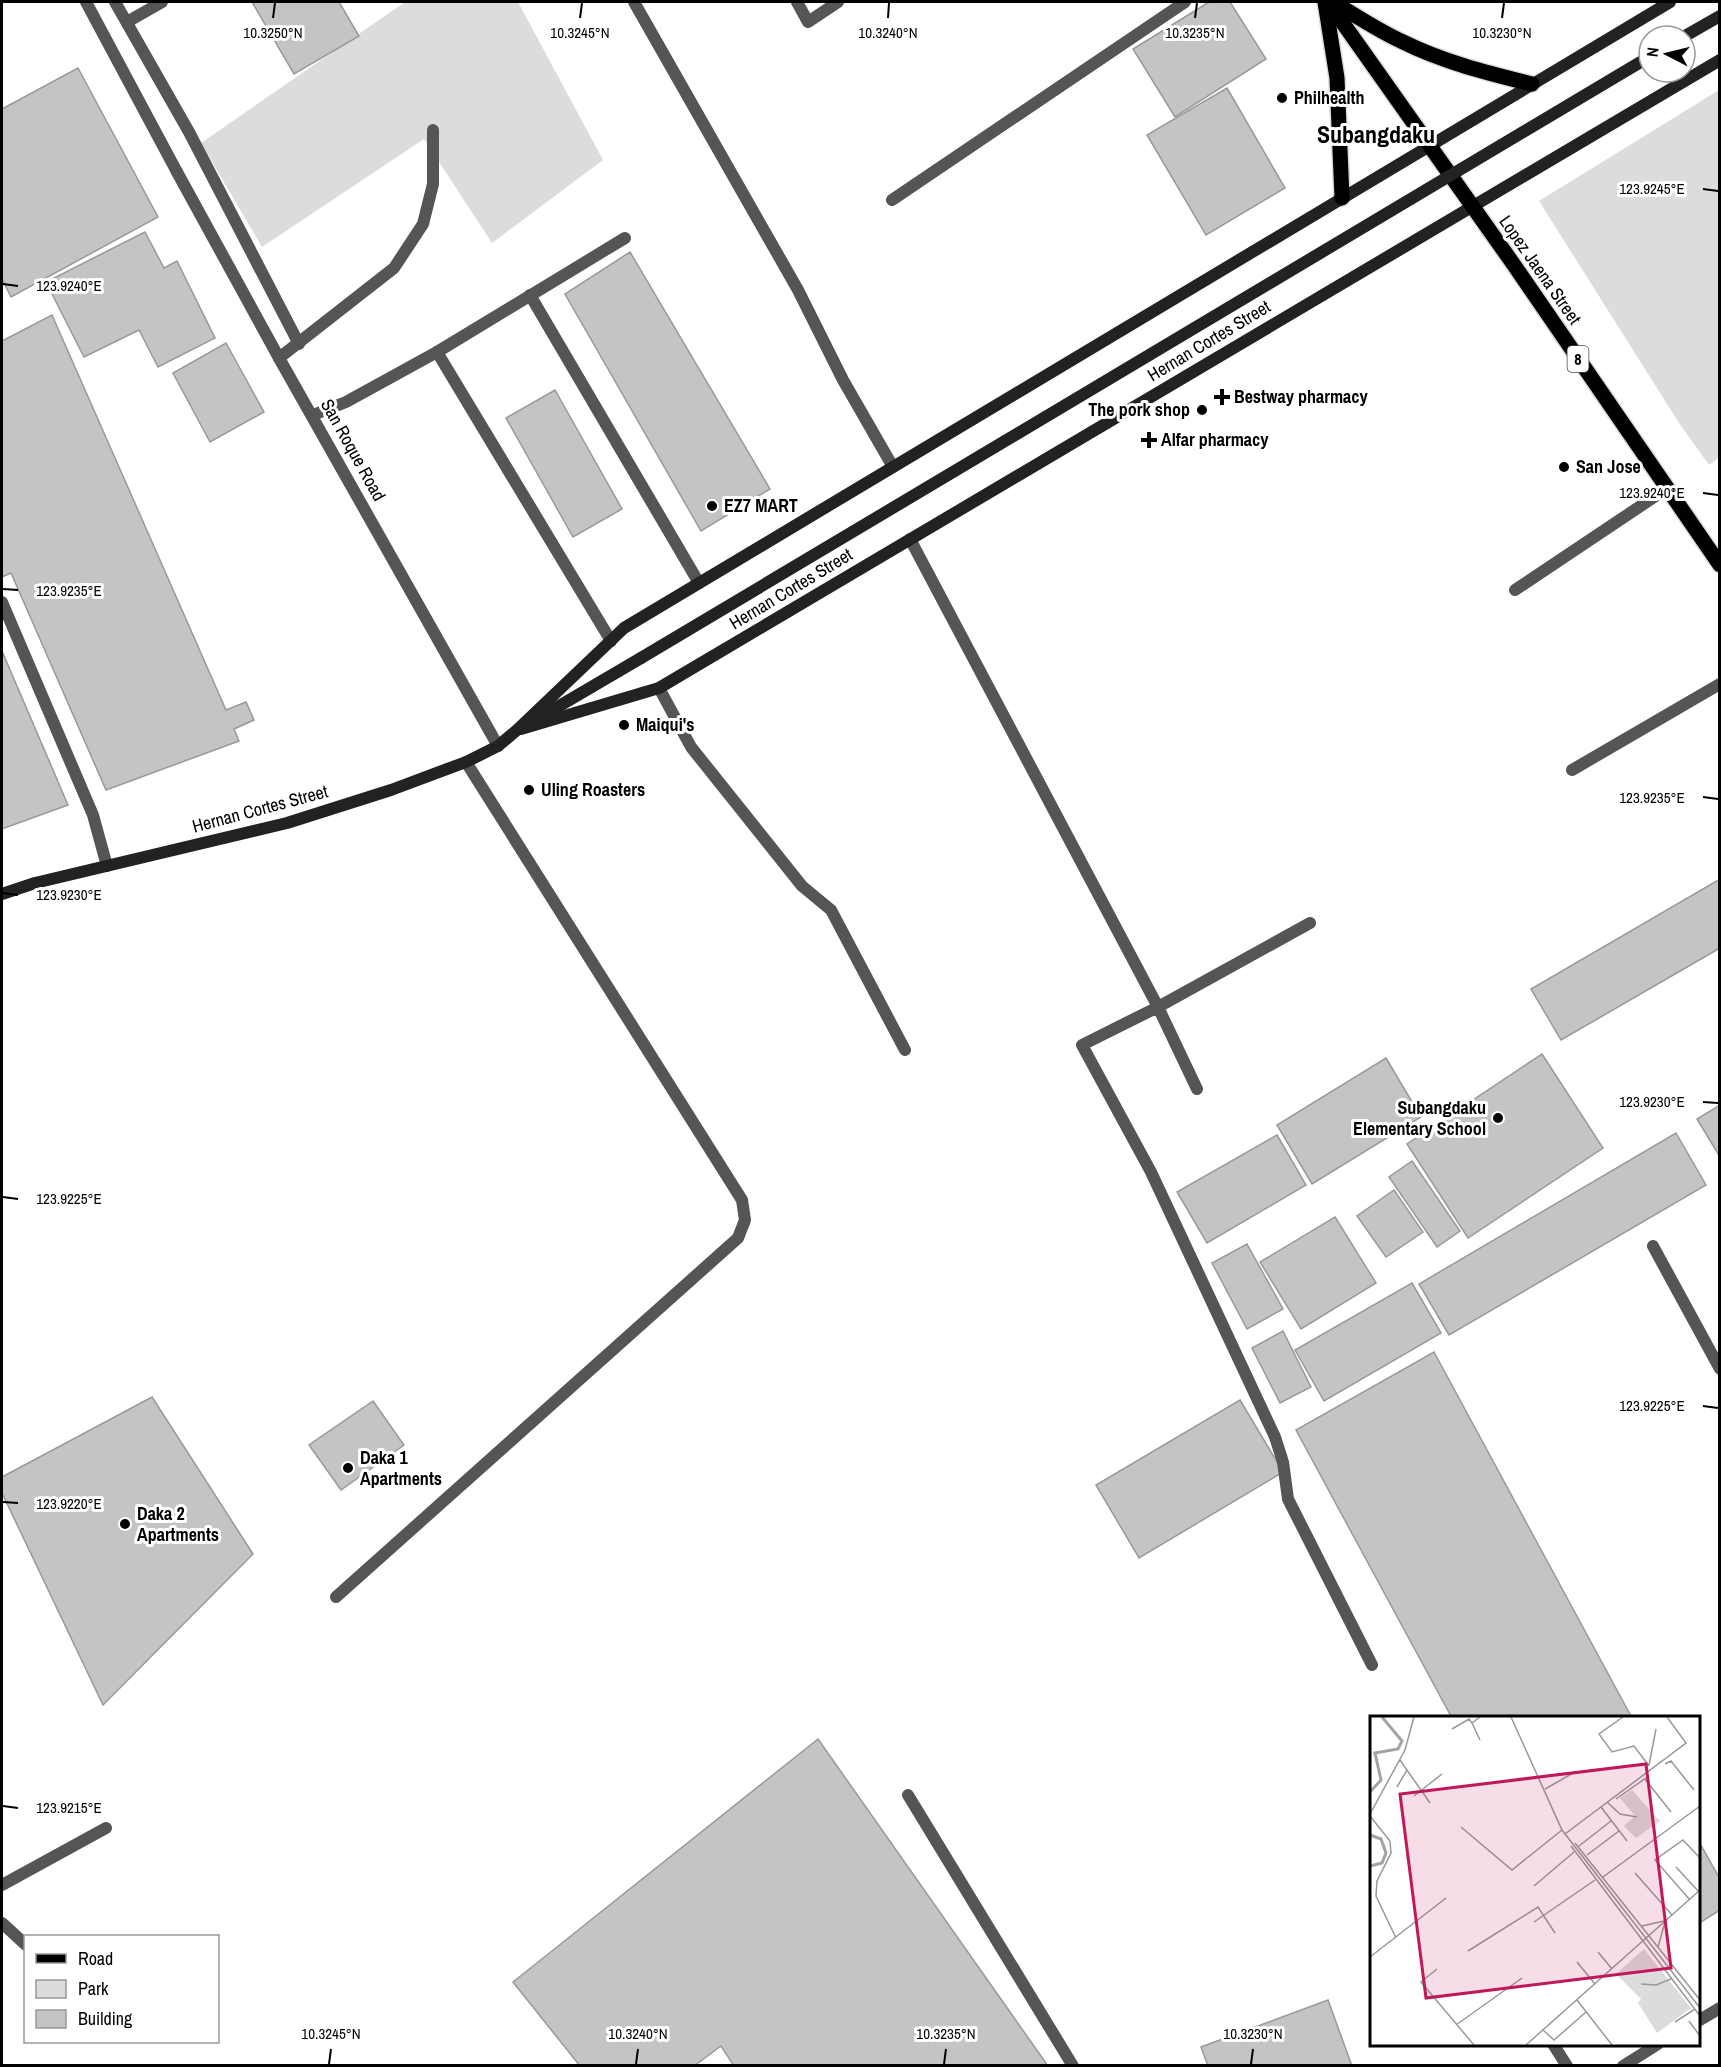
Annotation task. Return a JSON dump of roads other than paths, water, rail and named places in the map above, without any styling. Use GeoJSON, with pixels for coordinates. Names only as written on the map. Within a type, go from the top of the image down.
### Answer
{"type":"FeatureCollection","features":[{"type":"Feature","properties":{"kind":"main road","name":"8"},"geometry":{"type":"LineString","coordinates":[[1326,2],[1429,146]]}},
{"type":"Feature","properties":{"kind":"main road"},"geometry":{"type":"LineString","coordinates":[[1326,2],[1337,78],[1342,198]]}},
{"type":"Feature","properties":{"kind":"main road"},"geometry":{"type":"LineString","coordinates":[[1333,2],[1399,40],[1437,57],[1479,72],[1532,84]]}},
{"type":"Feature","properties":{"kind":"main road","name":"Hernan Cortes Street"},"geometry":{"type":"LineString","coordinates":[[2,894],[287,823],[392,790],[466,762],[498,746],[624,628],[1670,2]]}},
{"type":"Feature","properties":{"kind":"main road"},"geometry":{"type":"LineString","coordinates":[[1697,29],[1719,15]]}},
{"type":"Feature","properties":{"kind":"main road","name":"Hernan Cortes Street"},"geometry":{"type":"LineString","coordinates":[[517,730],[659,688],[1719,60]]}},
{"type":"Feature","properties":{"kind":"main road","name":"Hernan Cortes Street"},"geometry":{"type":"LineString","coordinates":[[517,730],[1637,64]]}},
{"type":"Feature","properties":{"kind":"main road","name":"Lopez Jaena Street"},"geometry":{"type":"LineString","coordinates":[[1429,146],[1719,565]]}},
{"type":"Feature","properties":{"kind":"street","name":"San Roque Road"},"geometry":{"type":"LineString","coordinates":[[86,2],[279,358],[498,746]]}},
{"type":"Feature","properties":{"kind":"street"},"geometry":{"type":"LineString","coordinates":[[115,2],[189,132],[299,344]]}},
{"type":"Feature","properties":{"kind":"street"},"geometry":{"type":"LineString","coordinates":[[127,22],[162,2]]}},
{"type":"Feature","properties":{"kind":"street"},"geometry":{"type":"LineString","coordinates":[[634,2],[798,290],[843,380],[893,467]]}},
{"type":"Feature","properties":{"kind":"street"},"geometry":{"type":"LineString","coordinates":[[797,2],[808,22],[838,2]]}},
{"type":"Feature","properties":{"kind":"street"},"geometry":{"type":"LineString","coordinates":[[892,200],[1185,2]]}},
{"type":"Feature","properties":{"kind":"street"},"geometry":{"type":"LineString","coordinates":[[279,358],[394,268],[423,224],[433,184],[433,130]]}},
{"type":"Feature","properties":{"kind":"street"},"geometry":{"type":"LineString","coordinates":[[313,415],[346,402],[437,351],[625,238]]}},
{"type":"Feature","properties":{"kind":"street"},"geometry":{"type":"LineString","coordinates":[[530,295],[699,583]]}},
{"type":"Feature","properties":{"kind":"street"},"geometry":{"type":"LineString","coordinates":[[437,351],[611,641]]}},
{"type":"Feature","properties":{"kind":"street"},"geometry":{"type":"LineString","coordinates":[[1515,590],[1666,489]]}},
{"type":"Feature","properties":{"kind":"street"},"geometry":{"type":"LineString","coordinates":[[910,539],[1158,1007],[1197,1089]]}},
{"type":"Feature","properties":{"kind":"street"},"geometry":{"type":"LineString","coordinates":[[2,602],[93,815],[107,866]]}},
{"type":"Feature","properties":{"kind":"street"},"geometry":{"type":"LineString","coordinates":[[1572,770],[1719,684]]}},
{"type":"Feature","properties":{"kind":"street"},"geometry":{"type":"LineString","coordinates":[[659,688],[691,747],[802,886],[831,910],[905,1050]]}},
{"type":"Feature","properties":{"kind":"street"},"geometry":{"type":"LineString","coordinates":[[336,1597],[738,1238],[745,1220],[742,1200],[466,762]]}},
{"type":"Feature","properties":{"kind":"street"},"geometry":{"type":"LineString","coordinates":[[1310,922],[1158,1007],[1082,1046],[1151,1172],[1275,1437],[1283,1462],[1288,1499],[1372,1665]]}},
{"type":"Feature","properties":{"kind":"street"},"geometry":{"type":"LineString","coordinates":[[1653,1246],[1719,1369]]}},
{"type":"Feature","properties":{"kind":"street"},"geometry":{"type":"LineString","coordinates":[[908,1795],[1073,2066]]}},
{"type":"Feature","properties":{"kind":"street"},"geometry":{"type":"LineString","coordinates":[[2,1885],[106,1828]]}},
{"type":"Feature","properties":{"kind":"street"},"geometry":{"type":"LineString","coordinates":[[2,1923],[24,1943]]}},
{"type":"Feature","properties":{"kind":"street"},"geometry":{"type":"LineString","coordinates":[[1700,2020],[1719,2008]]}},
{"type":"Feature","properties":{"kind":"street"},"geometry":{"type":"LineString","coordinates":[[1554,2046],[1567,2066]]}},
{"type":"Feature","properties":{"kind":"street"},"geometry":{"type":"LineString","coordinates":[[1623,2066],[1655,2046]]}},
{"type":"Feature","properties":{"kind":"place","name":"Philhealth"},"geometry":{"type":"Point","coordinates":[1282,98]}},
{"type":"Feature","properties":{"kind":"place","name":"Bestway pharmacy"},"geometry":{"type":"Point","coordinates":[1222,397]}},
{"type":"Feature","properties":{"kind":"place","name":"The pork shop"},"geometry":{"type":"Point","coordinates":[1202,410]}},
{"type":"Feature","properties":{"kind":"place","name":"Alfar pharmacy"},"geometry":{"type":"Point","coordinates":[1149,440]}},
{"type":"Feature","properties":{"kind":"place","name":"San Jose"},"geometry":{"type":"Point","coordinates":[1564,467]}},
{"type":"Feature","properties":{"kind":"place","name":"EZ7 MART"},"geometry":{"type":"Point","coordinates":[712,506]}},
{"type":"Feature","properties":{"kind":"place","name":"Maiqui's"},"geometry":{"type":"Point","coordinates":[624,725]}},
{"type":"Feature","properties":{"kind":"place","name":"Uling Roasters"},"geometry":{"type":"Point","coordinates":[529,790]}},
{"type":"Feature","properties":{"kind":"place","name":"Subangdaku Elementary School"},"geometry":{"type":"Point","coordinates":[1498,1118]}},
{"type":"Feature","properties":{"kind":"place","name":"Daka 1 Apartments"},"geometry":{"type":"Point","coordinates":[348,1468]}},
{"type":"Feature","properties":{"kind":"place","name":"Daka 2 Apartments"},"geometry":{"type":"Point","coordinates":[125,1524]}},
{"type":"Feature","properties":{"kind":"district","name":"Subangdaku"},"geometry":{"type":"Point","coordinates":[1376,135]}}]}
